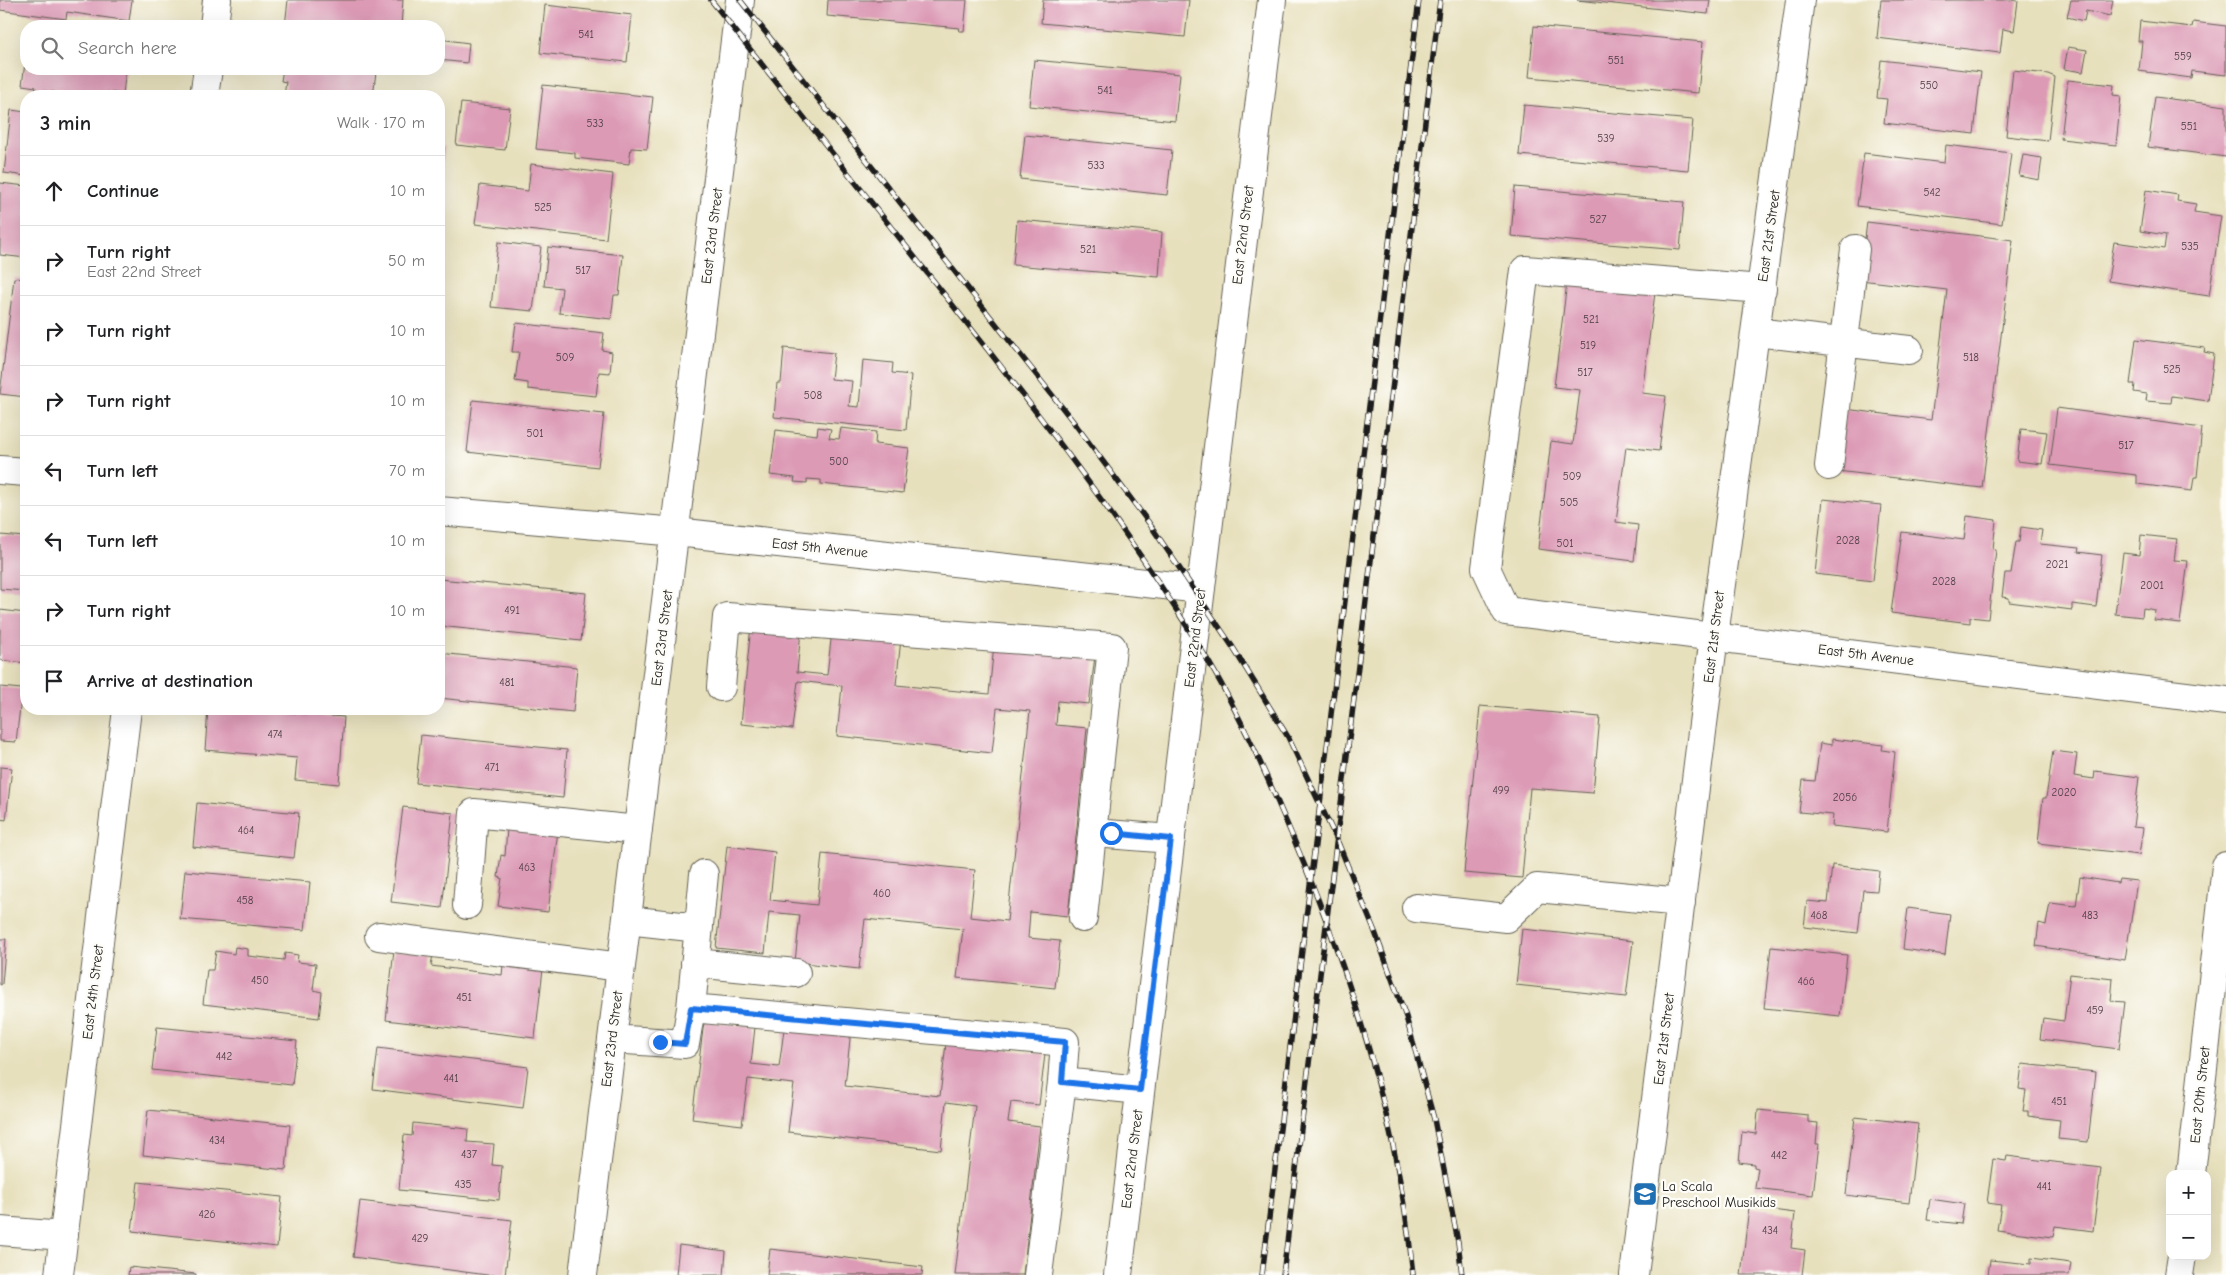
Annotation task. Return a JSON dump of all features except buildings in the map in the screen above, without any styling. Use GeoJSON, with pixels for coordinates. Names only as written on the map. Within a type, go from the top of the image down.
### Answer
{"type":"FeatureCollection","features":[{"type":"Feature","properties":{"kind":"street"},"geometry":{"type":"LineString","coordinates":[[215,20],[217,0]]}},
{"type":"Feature","properties":{"kind":"street","name":"East 23rd Street"},"geometry":{"type":"LineString","coordinates":[[582,1275],[676,532],[740,0]]}},
{"type":"Feature","properties":{"kind":"street","name":"East 22nd Street"},"geometry":{"type":"LineString","coordinates":[[1118,1275],[1272,0]]}},
{"type":"Feature","properties":{"kind":"street","name":"East 21st Street"},"geometry":{"type":"LineString","coordinates":[[1634,1275],[1714,636],[1800,0]]}},
{"type":"Feature","properties":{"kind":"street"},"geometry":{"type":"LineString","coordinates":[[205,90],[207,75]]}},
{"type":"Feature","properties":{"kind":"street"},"geometry":{"type":"LineString","coordinates":[[1830,466],[1855,249]]}},
{"type":"Feature","properties":{"kind":"street","name":"East 5th Avenue"},"geometry":{"type":"LineString","coordinates":[[1762,289],[1525,270],[1486,568],[1506,611],[2226,701]]}},
{"type":"Feature","properties":{"kind":"street"},"geometry":{"type":"LineString","coordinates":[[1756,332],[1909,350]]}},
{"type":"Feature","properties":{"kind":"street"},"geometry":{"type":"LineString","coordinates":[[0,470],[20,472]]}},
{"type":"Feature","properties":{"kind":"street","name":"East 5th Avenue"},"geometry":{"type":"LineString","coordinates":[[445,512],[676,532],[1201,589]]}},
{"type":"Feature","properties":{"kind":"street"},"geometry":{"type":"LineString","coordinates":[[721,687],[727,617],[1112,647],[1094,833],[1083,918]]}},
{"type":"Feature","properties":{"kind":"street","name":"East 24th Street"},"geometry":{"type":"LineString","coordinates":[[59,1275],[126,715]]}},
{"type":"Feature","properties":{"kind":"street"},"geometry":{"type":"LineString","coordinates":[[467,905],[474,813],[638,830]]}},
{"type":"Feature","properties":{"kind":"street"},"geometry":{"type":"LineString","coordinates":[[1094,833],[1171,839]]}},
{"type":"Feature","properties":{"kind":"street","name":"East 20th Street"},"geometry":{"type":"LineString","coordinates":[[2191,1170],[2226,866]]}},
{"type":"Feature","properties":{"kind":"street"},"geometry":{"type":"LineString","coordinates":[[612,1039],[685,1044],[691,1008],[704,874]]}},
{"type":"Feature","properties":{"kind":"street"},"geometry":{"type":"LineString","coordinates":[[1416,908],[1506,918],[1537,888],[1681,902]]}},
{"type":"Feature","properties":{"kind":"street"},"geometry":{"type":"LineString","coordinates":[[627,920],[699,928]]}},
{"type":"Feature","properties":{"kind":"street"},"geometry":{"type":"LineString","coordinates":[[378,936],[621,967]]}},
{"type":"Feature","properties":{"kind":"street"},"geometry":{"type":"LineString","coordinates":[[695,963],[796,973]]}},
{"type":"Feature","properties":{"kind":"street"},"geometry":{"type":"LineString","coordinates":[[691,1008],[1065,1042],[1062,1082],[1038,1275]]}},
{"type":"Feature","properties":{"kind":"street"},"geometry":{"type":"LineString","coordinates":[[1062,1082],[1140,1090]]}},
{"type":"Feature","properties":{"kind":"street"},"geometry":{"type":"LineString","coordinates":[[0,1231],[64,1236]]}},
{"type":"Feature","properties":{"kind":"street"},"geometry":{"type":"LineString","coordinates":[[2180,1275],[2182,1260]]}},
{"type":"Feature","properties":{"kind":"railway"},"geometry":{"type":"LineString","coordinates":[[711,0],[985,346],[1085,477],[1148,566],[1207,659],[1228,696],[1274,793],[1305,867],[1348,980],[1382,1097],[1406,1215],[1413,1275]]}},
{"type":"Feature","properties":{"kind":"railway"},"geometry":{"type":"LineString","coordinates":[[740,0],[1072,420],[1149,523],[1232,646],[1288,737],[1337,840],[1375,932],[1406,1017],[1434,1119],[1458,1242],[1462,1275]]}},
{"type":"Feature","properties":{"kind":"railway"},"geometry":{"type":"LineString","coordinates":[[1262,1275],[1419,0]]}},
{"type":"Feature","properties":{"kind":"railway"},"geometry":{"type":"LineString","coordinates":[[1283,1275],[1440,0]]}},
{"type":"Feature","properties":{"kind":"place","name":"La Scala Preschool Musikids"},"geometry":{"type":"Point","coordinates":[1645,1194]}},
{"type":"Feature","properties":{"kind":"route"},"geometry":{"type":"LineString","coordinates":[[660,1042],[685,1044],[691,1008],[1065,1042],[1062,1082],[1140,1090],[1171,839],[1111,833]]}}]}
